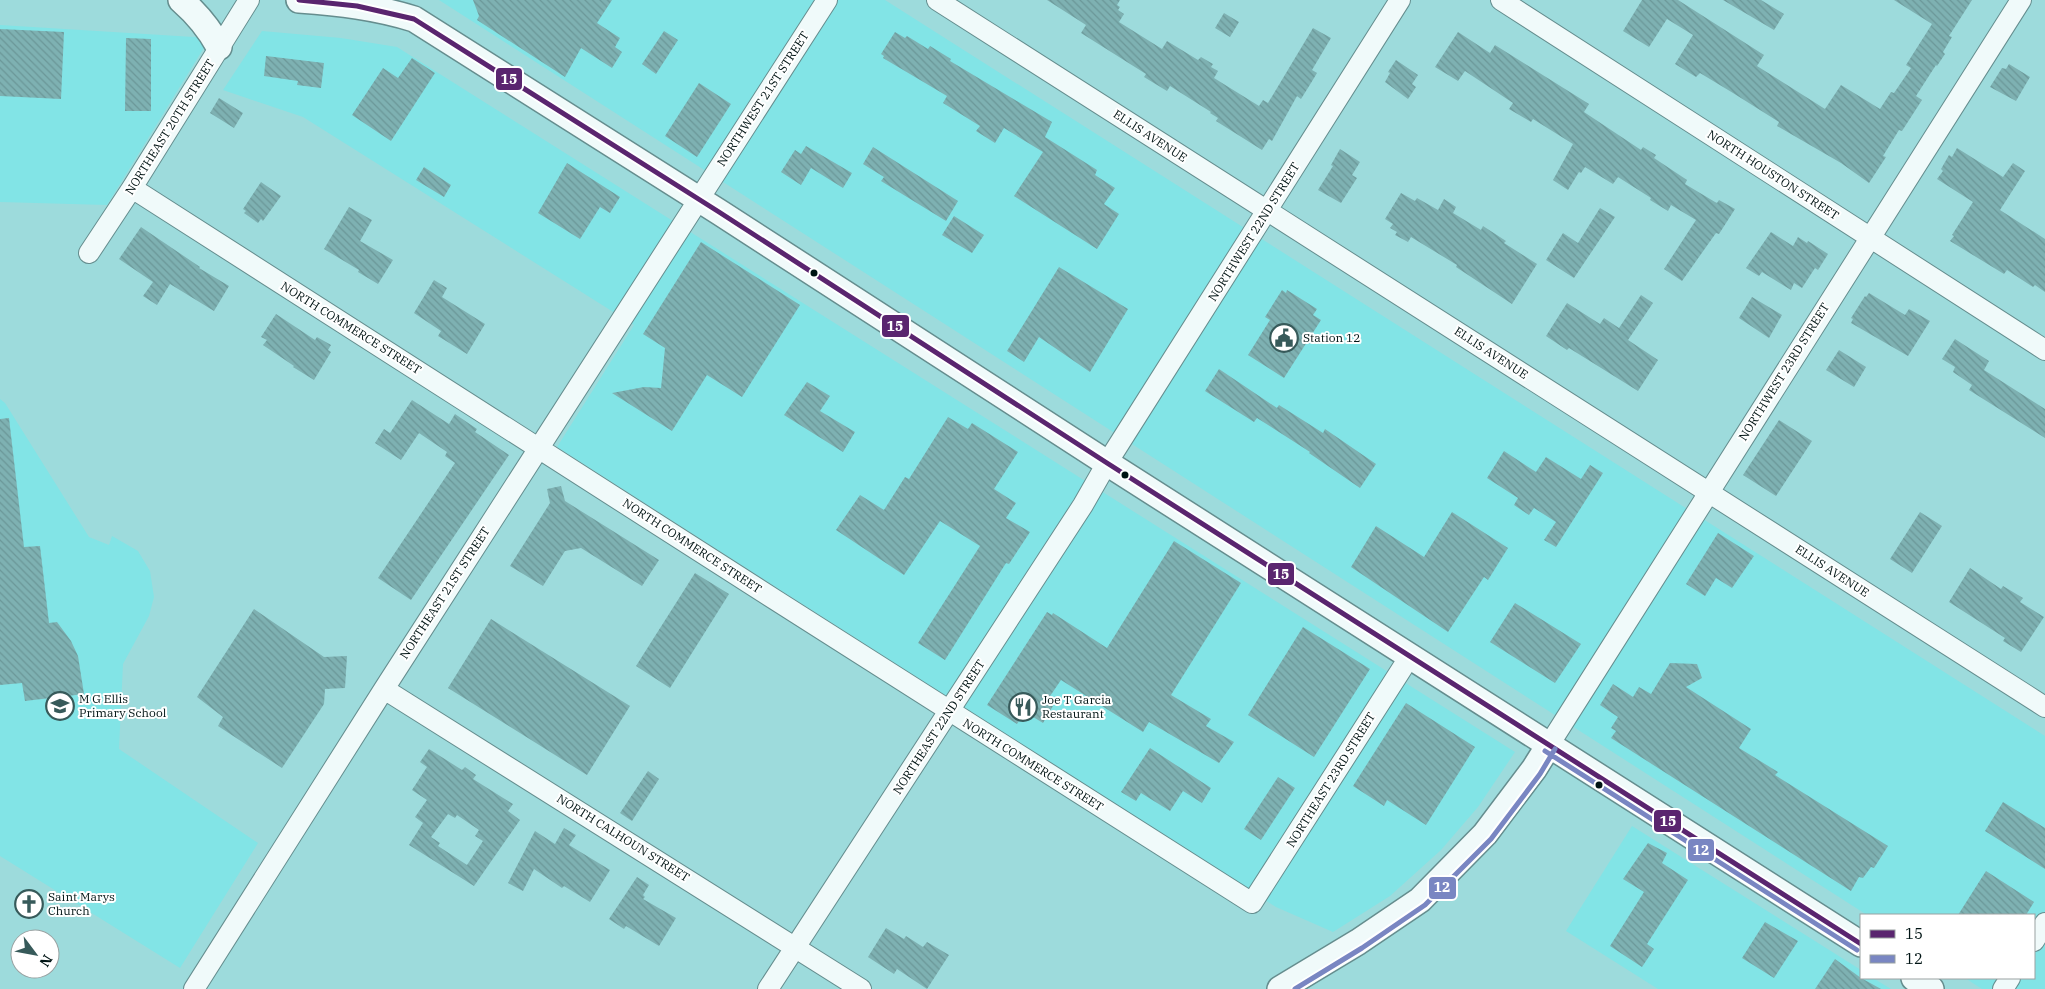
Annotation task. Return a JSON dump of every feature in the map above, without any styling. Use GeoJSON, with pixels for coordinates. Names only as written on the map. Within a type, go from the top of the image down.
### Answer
{"type":"FeatureCollection","features":[{"type":"Feature","properties":{"kind":"main road"},"geometry":{"type":"LineString","coordinates":[[181,0],[199,15],[219,47]]}},
{"type":"Feature","properties":{"kind":"main road"},"geometry":{"type":"LineString","coordinates":[[298,0],[337,1],[389,11],[414,19],[1860,943]]}},
{"type":"Feature","properties":{"kind":"main road"},"geometry":{"type":"LineString","coordinates":[[1280,989],[1358,942],[1420,900],[1485,834],[1534,769],[1549,745]]}},
{"type":"Feature","properties":{"kind":"main road"},"geometry":{"type":"LineString","coordinates":[[1916,979],[1931,989]]}},
{"type":"Feature","properties":{"kind":"street","name":"NORTHEAST 20TH STREET"},"geometry":{"type":"LineString","coordinates":[[89,253],[132,188],[249,0]]}},
{"type":"Feature","properties":{"kind":"street","name":"NORTHWEST 21ST STREET"},"geometry":{"type":"LineString","coordinates":[[698,199],[827,0]]}},
{"type":"Feature","properties":{"kind":"street","name":"ELLIS AVENUE"},"geometry":{"type":"LineString","coordinates":[[937,0],[2045,707]]}},
{"type":"Feature","properties":{"kind":"street","name":"NORTHWEST 22ND STREET"},"geometry":{"type":"LineString","coordinates":[[1107,463],[1400,0]]}},
{"type":"Feature","properties":{"kind":"street","name":"NORTH HOUSTON STREET"},"geometry":{"type":"LineString","coordinates":[[1501,0],[2045,350]]}},
{"type":"Feature","properties":{"kind":"street","name":"NORTHWEST 23RD STREET"},"geometry":{"type":"LineString","coordinates":[[1549,745],[2021,0]]}},
{"type":"Feature","properties":{"kind":"street","name":"NORTH COMMERCE STREET"},"geometry":{"type":"LineString","coordinates":[[132,188],[948,712],[1252,903]]}},
{"type":"Feature","properties":{"kind":"street","name":"NORTHEAST 21ST STREET"},"geometry":{"type":"LineString","coordinates":[[194,989],[698,199]]}},
{"type":"Feature","properties":{"kind":"street","name":"NORTHEAST 22ND STREET"},"geometry":{"type":"LineString","coordinates":[[768,989],[1083,505],[1107,463]]}},
{"type":"Feature","properties":{"kind":"street","name":"NORTHEAST 23RD STREET"},"geometry":{"type":"LineString","coordinates":[[1252,903],[1410,656]]}},
{"type":"Feature","properties":{"kind":"street","name":"NORTH CALHOUN STREET"},"geometry":{"type":"LineString","coordinates":[[384,689],[861,989]]}},
{"type":"Feature","properties":{"kind":"street"},"geometry":{"type":"LineString","coordinates":[[2035,939],[2045,923]]}},
{"type":"Feature","properties":{"kind":"shaded area"},"geometry":{"type":"Polygon","coordinates":[[[439,0],[885,0],[2045,736],[2045,989],[1982,989],[1967,979],[2035,979],[2035,914],[1865,914],[439,0]]]}},
{"type":"Feature","properties":{"kind":"shaded area"},"geometry":{"type":"Polygon","coordinates":[[[0,25],[210,38],[107,205],[0,202],[0,25]]]}},
{"type":"Feature","properties":{"kind":"shaded area"},"geometry":{"type":"Polygon","coordinates":[[[262,31],[341,38],[397,47],[1515,752],[1478,807],[1441,850],[1390,896],[1333,932],[1276,907],[557,447],[634,325],[303,117],[223,90],[262,31]]]}},
{"type":"Feature","properties":{"kind":"shaded area","name":"M G Ellis Primary School"},"geometry":{"type":"Polygon","coordinates":[[[0,399],[5,403],[89,537],[109,545],[112,536],[138,551],[150,571],[154,597],[149,616],[123,664],[119,749],[258,843],[180,968],[0,856],[0,399]]]}},
{"type":"Feature","properties":{"kind":"shaded area"},"geometry":{"type":"Polygon","coordinates":[[[1632,826],[1860,969],[1860,979],[1875,979],[1891,989],[1658,989],[1566,931],[1632,826]]]}},
{"type":"Feature","properties":{"kind":"building"},"geometry":{"type":"Polygon","coordinates":[[[473,0],[612,0],[597,23],[620,38],[615,47],[622,52],[612,68],[581,48],[565,77],[477,20],[479,16],[473,0]]]}},
{"type":"Feature","properties":{"kind":"building"},"geometry":{"type":"Polygon","coordinates":[[[1047,0],[1120,0],[1117,5],[1120,7],[1118,10],[1124,14],[1119,22],[1162,49],[1167,41],[1198,60],[1201,57],[1213,64],[1211,67],[1218,71],[1214,78],[1259,106],[1263,100],[1268,103],[1313,28],[1331,38],[1312,70],[1317,73],[1311,83],[1301,99],[1297,96],[1272,141],[1269,139],[1262,150],[1216,121],[1218,118],[1211,112],[1170,86],[1167,91],[1144,77],[1146,74],[1081,33],[1086,25],[1047,0]]]}},
{"type":"Feature","properties":{"kind":"building"},"geometry":{"type":"Polygon","coordinates":[[[1642,0],[1678,0],[1764,55],[1757,66],[1825,109],[1841,85],[1880,109],[1891,92],[1894,93],[1911,68],[1906,65],[1932,24],[1894,0],[1972,0],[1949,36],[1952,37],[1943,52],[1945,54],[1916,96],[1922,100],[1902,131],[1899,130],[1883,156],[1886,157],[1869,183],[1841,163],[1777,126],[1779,122],[1733,93],[1700,73],[1696,77],[1675,64],[1693,35],[1667,19],[1649,47],[1623,31],[1642,0]]]}},
{"type":"Feature","properties":{"kind":"building"},"geometry":{"type":"Polygon","coordinates":[[[1723,0],[1761,0],[1784,14],[1774,30],[1723,0]]]}},
{"type":"Feature","properties":{"kind":"building"},"geometry":{"type":"Polygon","coordinates":[[[1224,13],[1239,22],[1230,37],[1215,28],[1224,13]]]}},
{"type":"Feature","properties":{"kind":"building"},"geometry":{"type":"Polygon","coordinates":[[[0,29],[64,32],[61,99],[0,96],[0,29]]]}},
{"type":"Feature","properties":{"kind":"building"},"geometry":{"type":"Polygon","coordinates":[[[664,31],[678,40],[656,74],[642,64],[664,31]]]}},
{"type":"Feature","properties":{"kind":"building"},"geometry":{"type":"Polygon","coordinates":[[[895,32],[905,38],[907,36],[928,49],[930,46],[951,59],[950,61],[1052,122],[1045,137],[1097,170],[1095,175],[1115,188],[1104,204],[1119,214],[1097,249],[1014,196],[1043,152],[1004,128],[995,143],[976,131],[980,126],[943,103],[947,96],[883,58],[884,56],[881,54],[895,32]]]}},
{"type":"Feature","properties":{"kind":"building"},"geometry":{"type":"Polygon","coordinates":[[[1458,32],[1490,53],[1495,45],[1589,104],[1584,112],[1641,150],[1643,147],[1656,155],[1654,158],[1687,180],[1685,184],[1717,203],[1719,200],[1735,209],[1719,234],[1716,233],[1682,281],[1664,269],[1696,220],[1671,205],[1668,211],[1618,177],[1613,184],[1585,167],[1581,173],[1579,172],[1568,190],[1553,180],[1573,144],[1533,119],[1531,122],[1509,109],[1513,103],[1465,71],[1458,81],[1435,67],[1458,32]]]}},
{"type":"Feature","properties":{"kind":"building"},"geometry":{"type":"Polygon","coordinates":[[[126,38],[151,39],[151,111],[125,111],[126,38]]]}},
{"type":"Feature","properties":{"kind":"building"},"geometry":{"type":"Polygon","coordinates":[[[266,56],[324,63],[321,88],[297,85],[298,81],[264,76],[266,56]]]}},
{"type":"Feature","properties":{"kind":"building"},"geometry":{"type":"Polygon","coordinates":[[[412,58],[435,73],[391,141],[352,115],[383,68],[398,78],[412,58]]]}},
{"type":"Feature","properties":{"kind":"building"},"geometry":{"type":"Polygon","coordinates":[[[1396,60],[1418,75],[1412,84],[1416,87],[1408,99],[1385,82],[1390,73],[1388,72],[1396,60]]]}},
{"type":"Feature","properties":{"kind":"building"},"geometry":{"type":"Polygon","coordinates":[[[2009,64],[2030,77],[2016,101],[1990,87],[2002,68],[2006,69],[2009,64]]]}},
{"type":"Feature","properties":{"kind":"building"},"geometry":{"type":"Polygon","coordinates":[[[699,83],[731,104],[697,157],[665,136],[699,83]]]}},
{"type":"Feature","properties":{"kind":"building"},"geometry":{"type":"Polygon","coordinates":[[[219,98],[243,113],[234,128],[210,113],[219,98]]]}},
{"type":"Feature","properties":{"kind":"building"},"geometry":{"type":"Polygon","coordinates":[[[806,146],[852,173],[843,188],[811,168],[801,185],[781,172],[795,150],[801,154],[806,146]]]}},
{"type":"Feature","properties":{"kind":"building"},"geometry":{"type":"Polygon","coordinates":[[[873,147],[958,201],[946,221],[881,181],[884,177],[863,164],[873,147]]]}},
{"type":"Feature","properties":{"kind":"building"},"geometry":{"type":"Polygon","coordinates":[[[1957,148],[2003,177],[2013,163],[2025,171],[2000,210],[2045,239],[2045,292],[2035,285],[2033,287],[2007,270],[2004,274],[1950,241],[1973,202],[1937,179],[1943,171],[1941,169],[1949,155],[1952,157],[1957,148]]]}},
{"type":"Feature","properties":{"kind":"building"},"geometry":{"type":"Polygon","coordinates":[[[1340,149],[1360,162],[1352,175],[1357,178],[1341,203],[1318,190],[1333,166],[1331,165],[1340,149]]]}},
{"type":"Feature","properties":{"kind":"building"},"geometry":{"type":"Polygon","coordinates":[[[567,163],[620,197],[610,213],[600,207],[580,239],[538,213],[567,163]]]}},
{"type":"Feature","properties":{"kind":"building"},"geometry":{"type":"Polygon","coordinates":[[[424,167],[451,185],[444,197],[416,180],[424,167]]]}},
{"type":"Feature","properties":{"kind":"building"},"geometry":{"type":"Polygon","coordinates":[[[261,182],[281,196],[263,221],[261,219],[258,223],[244,213],[246,211],[243,209],[261,182]]]}},
{"type":"Feature","properties":{"kind":"building"},"geometry":{"type":"Polygon","coordinates":[[[1401,193],[1415,201],[1417,198],[1438,210],[1444,199],[1456,207],[1453,213],[1481,230],[1483,226],[1506,241],[1504,243],[1537,264],[1512,304],[1456,267],[1457,265],[1411,237],[1408,242],[1395,235],[1397,232],[1390,228],[1393,224],[1385,219],[1401,193]]]}},
{"type":"Feature","properties":{"kind":"building"},"geometry":{"type":"Polygon","coordinates":[[[349,207],[372,220],[360,241],[393,260],[378,284],[324,249],[349,207]]]}},
{"type":"Feature","properties":{"kind":"building"},"geometry":{"type":"Polygon","coordinates":[[[1600,208],[1615,217],[1574,278],[1546,260],[1563,233],[1578,243],[1600,208]]]}},
{"type":"Feature","properties":{"kind":"building"},"geometry":{"type":"Polygon","coordinates":[[[954,216],[984,235],[972,253],[942,235],[954,216]]]}},
{"type":"Feature","properties":{"kind":"building"},"geometry":{"type":"Polygon","coordinates":[[[141,227],[199,268],[229,286],[214,311],[170,284],[157,305],[143,296],[153,282],[119,259],[141,227]]]}},
{"type":"Feature","properties":{"kind":"building"},"geometry":{"type":"Polygon","coordinates":[[[1771,232],[1793,246],[1798,237],[1828,254],[1818,270],[1815,268],[1802,288],[1794,283],[1791,290],[1762,272],[1759,276],[1746,268],[1771,232]]]}},
{"type":"Feature","properties":{"kind":"building"},"geometry":{"type":"Polygon","coordinates":[[[701,242],[800,305],[742,397],[707,375],[672,431],[612,393],[644,387],[661,388],[665,348],[643,334],[701,242]]]}},
{"type":"Feature","properties":{"kind":"building"},"geometry":{"type":"Polygon","coordinates":[[[1059,267],[1128,309],[1090,372],[1039,337],[1024,362],[1007,351],[1059,267]]]}},
{"type":"Feature","properties":{"kind":"building"},"geometry":{"type":"Polygon","coordinates":[[[434,280],[447,288],[442,297],[485,324],[467,354],[438,336],[441,331],[414,313],[434,280]]]}},
{"type":"Feature","properties":{"kind":"building","name":"Station 12"},"geometry":{"type":"Polygon","coordinates":[[[1282,290],[1286,293],[1287,290],[1317,309],[1313,315],[1321,320],[1284,378],[1248,355],[1270,320],[1265,317],[1282,290]]]}},
{"type":"Feature","properties":{"kind":"building"},"geometry":{"type":"Polygon","coordinates":[[[1869,293],[1905,315],[1909,309],[1930,321],[1908,356],[1851,323],[1853,319],[1851,318],[1869,293]]]}},
{"type":"Feature","properties":{"kind":"building"},"geometry":{"type":"Polygon","coordinates":[[[1641,295],[1653,303],[1628,340],[1658,360],[1638,391],[1569,348],[1567,350],[1546,336],[1567,303],[1600,324],[1604,318],[1619,328],[1641,295]]]}},
{"type":"Feature","properties":{"kind":"building"},"geometry":{"type":"Polygon","coordinates":[[[1752,297],[1782,315],[1769,338],[1739,318],[1752,297]]]}},
{"type":"Feature","properties":{"kind":"building"},"geometry":{"type":"Polygon","coordinates":[[[276,314],[315,340],[317,337],[331,345],[328,350],[331,352],[314,380],[263,345],[267,340],[261,337],[276,314]]]}},
{"type":"Feature","properties":{"kind":"building"},"geometry":{"type":"Polygon","coordinates":[[[1955,339],[1989,361],[1984,370],[2045,409],[2045,438],[1969,390],[1972,385],[1953,372],[1955,367],[1942,359],[1955,339]]]}},
{"type":"Feature","properties":{"kind":"building"},"geometry":{"type":"Polygon","coordinates":[[[1839,350],[1866,367],[1854,387],[1826,370],[1839,350]]]}},
{"type":"Feature","properties":{"kind":"building"},"geometry":{"type":"Polygon","coordinates":[[[1219,369],[1277,408],[1279,405],[1323,433],[1325,429],[1376,464],[1360,488],[1310,452],[1257,418],[1254,422],[1205,391],[1219,369]]]}},
{"type":"Feature","properties":{"kind":"building"},"geometry":{"type":"Polygon","coordinates":[[[807,382],[830,396],[820,411],[855,432],[843,452],[784,415],[807,382]]]}},
{"type":"Feature","properties":{"kind":"building"},"geometry":{"type":"Polygon","coordinates":[[[412,400],[449,424],[455,414],[477,429],[475,432],[509,455],[411,600],[378,578],[455,463],[445,456],[447,452],[419,433],[401,460],[375,443],[384,429],[390,433],[412,400]]]}},
{"type":"Feature","properties":{"kind":"building"},"geometry":{"type":"Polygon","coordinates":[[[948,417],[968,429],[972,423],[1018,452],[994,489],[1016,503],[1006,518],[1030,532],[1009,564],[1006,563],[945,660],[918,643],[980,546],[940,521],[904,575],[836,530],[860,495],[884,510],[905,477],[909,479],[948,417]]]}},
{"type":"Feature","properties":{"kind":"building"},"geometry":{"type":"Polygon","coordinates":[[[9,418],[24,547],[40,546],[49,623],[57,622],[71,641],[78,656],[84,694],[25,701],[22,683],[0,685],[0,419],[9,418]]]}},
{"type":"Feature","properties":{"kind":"building"},"geometry":{"type":"Polygon","coordinates":[[[1779,420],[1812,441],[1776,496],[1743,475],[1779,420]]]}},
{"type":"Feature","properties":{"kind":"building"},"geometry":{"type":"Polygon","coordinates":[[[1504,451],[1536,472],[1546,457],[1581,479],[1590,465],[1603,473],[1556,547],[1544,540],[1556,522],[1534,508],[1529,515],[1514,505],[1518,498],[1487,478],[1504,451]]]}},
{"type":"Feature","properties":{"kind":"building"},"geometry":{"type":"Polygon","coordinates":[[[561,486],[565,501],[659,560],[642,586],[581,548],[565,551],[543,586],[510,566],[550,503],[547,489],[561,486]]]}},
{"type":"Feature","properties":{"kind":"building"},"geometry":{"type":"Polygon","coordinates":[[[1452,512],[1508,548],[1488,580],[1484,577],[1448,632],[1351,567],[1376,526],[1424,557],[1452,512]]]}},
{"type":"Feature","properties":{"kind":"building"},"geometry":{"type":"Polygon","coordinates":[[[1920,512],[1942,526],[1912,573],[1890,559],[1920,512]]]}},
{"type":"Feature","properties":{"kind":"building"},"geometry":{"type":"Polygon","coordinates":[[[1718,533],[1754,556],[1732,588],[1716,578],[1705,596],[1686,584],[1718,533]]]}},
{"type":"Feature","properties":{"kind":"building"},"geometry":{"type":"Polygon","coordinates":[[[1174,541],[1241,583],[1171,695],[1211,719],[1206,726],[1234,742],[1219,763],[1149,722],[1143,732],[1061,680],[1046,702],[1053,706],[1043,723],[1025,712],[1017,724],[987,705],[1047,612],[1052,615],[1053,613],[1107,648],[1174,541]]]}},
{"type":"Feature","properties":{"kind":"building"},"geometry":{"type":"Polygon","coordinates":[[[1970,568],[2001,589],[2003,586],[2023,598],[2020,602],[2044,617],[2021,652],[2003,641],[2005,638],[1949,602],[1970,568]]]}},
{"type":"Feature","properties":{"kind":"building"},"geometry":{"type":"Polygon","coordinates":[[[695,573],[729,594],[670,688],[636,666],[695,573]]]}},
{"type":"Feature","properties":{"kind":"building"},"geometry":{"type":"Polygon","coordinates":[[[1515,603],[1581,644],[1555,683],[1490,642],[1515,603]]]}},
{"type":"Feature","properties":{"kind":"building"},"geometry":{"type":"Polygon","coordinates":[[[254,609],[324,657],[347,656],[345,688],[325,689],[324,704],[282,768],[218,726],[223,717],[197,697],[254,609]]]}},
{"type":"Feature","properties":{"kind":"building"},"geometry":{"type":"Polygon","coordinates":[[[491,619],[630,706],[587,775],[448,688],[491,619]]]}},
{"type":"Feature","properties":{"kind":"building"},"geometry":{"type":"Polygon","coordinates":[[[1303,627],[1370,669],[1314,757],[1248,715],[1303,627]]]}},
{"type":"Feature","properties":{"kind":"building"},"geometry":{"type":"Polygon","coordinates":[[[1670,663],[1697,664],[1702,678],[1686,687],[1751,729],[1739,748],[1778,772],[1775,775],[1888,846],[1874,868],[1871,867],[1863,878],[1859,877],[1851,891],[1611,738],[1616,731],[1611,728],[1618,717],[1600,705],[1613,684],[1633,697],[1639,687],[1651,694],[1670,663]]]}},
{"type":"Feature","properties":{"kind":"building"},"geometry":{"type":"Polygon","coordinates":[[[1406,703],[1475,747],[1426,825],[1387,800],[1384,806],[1353,786],[1406,703]]]}},
{"type":"Feature","properties":{"kind":"building"},"geometry":{"type":"Polygon","coordinates":[[[1150,748],[1211,788],[1202,803],[1183,791],[1170,811],[1141,793],[1136,801],[1121,792],[1150,748]]]}},
{"type":"Feature","properties":{"kind":"building"},"geometry":{"type":"Polygon","coordinates":[[[429,749],[462,770],[465,767],[476,775],[473,779],[513,804],[508,811],[520,820],[474,886],[409,845],[423,823],[415,817],[427,800],[412,790],[427,767],[420,762],[429,749]],[[448,814],[431,837],[440,843],[438,846],[467,865],[483,841],[475,836],[479,830],[457,815],[455,818],[448,814]]]}},
{"type":"Feature","properties":{"kind":"building"},"geometry":{"type":"Polygon","coordinates":[[[648,771],[659,779],[632,821],[620,813],[648,771]]]}},
{"type":"Feature","properties":{"kind":"building"},"geometry":{"type":"Polygon","coordinates":[[[1278,777],[1295,788],[1261,840],[1244,829],[1278,777]]]}},
{"type":"Feature","properties":{"kind":"building"},"geometry":{"type":"Polygon","coordinates":[[[2003,802],[2045,828],[2045,869],[1985,831],[2003,802]]]}},
{"type":"Feature","properties":{"kind":"building"},"geometry":{"type":"Polygon","coordinates":[[[564,828],[576,835],[569,845],[610,870],[590,902],[564,886],[562,888],[534,869],[523,891],[508,883],[535,831],[555,844],[564,828]]]}},
{"type":"Feature","properties":{"kind":"building"},"geometry":{"type":"Polygon","coordinates":[[[1648,843],[1667,853],[1662,863],[1688,880],[1647,944],[1654,949],[1642,967],[1610,946],[1644,892],[1623,879],[1648,843]]]}},
{"type":"Feature","properties":{"kind":"building"},"geometry":{"type":"Polygon","coordinates":[[[1986,871],[2034,902],[2027,914],[1959,914],[1986,871]]]}},
{"type":"Feature","properties":{"kind":"building"},"geometry":{"type":"Polygon","coordinates":[[[637,877],[649,885],[643,895],[645,897],[643,899],[676,918],[659,946],[626,926],[624,929],[609,919],[637,877]]]}},
{"type":"Feature","properties":{"kind":"building"},"geometry":{"type":"Polygon","coordinates":[[[1765,922],[1798,941],[1774,978],[1742,958],[1765,922]]]}},
{"type":"Feature","properties":{"kind":"building"},"geometry":{"type":"Polygon","coordinates":[[[886,928],[904,939],[906,936],[923,947],[927,942],[949,955],[927,989],[897,969],[894,974],[868,957],[886,928]]]}},
{"type":"Feature","properties":{"kind":"building"},"geometry":{"type":"Polygon","coordinates":[[[1835,959],[1860,979],[1881,989],[1815,989],[1835,959]]]}},
{"type":"Feature","properties":{"kind":"transit line","name":"15"},"geometry":{"type":"LineString","coordinates":[[299,0],[357,6],[414,19],[719,212],[1107,463],[1860,943]]}},
{"type":"Feature","properties":{"kind":"transit line","name":"12"},"geometry":{"type":"LineString","coordinates":[[1295,989],[1362,948],[1425,905],[1491,839],[1540,774],[1555,749]]}},
{"type":"Feature","properties":{"kind":"transit line","name":"12"},"geometry":{"type":"LineString","coordinates":[[1545,751],[1857,950]]}},
{"type":"Feature","properties":{"kind":"place","name":"Station 12"},"geometry":{"type":"Point","coordinates":[1284,338]}},
{"type":"Feature","properties":{"kind":"place","name":"M G Ellis Primary School"},"geometry":{"type":"Point","coordinates":[60,706]}},
{"type":"Feature","properties":{"kind":"place","name":"Joe T Garcia Restaurant"},"geometry":{"type":"Point","coordinates":[1023,707]}},
{"type":"Feature","properties":{"kind":"place","name":"Saint Marys Church"},"geometry":{"type":"Point","coordinates":[29,904]}}]}
